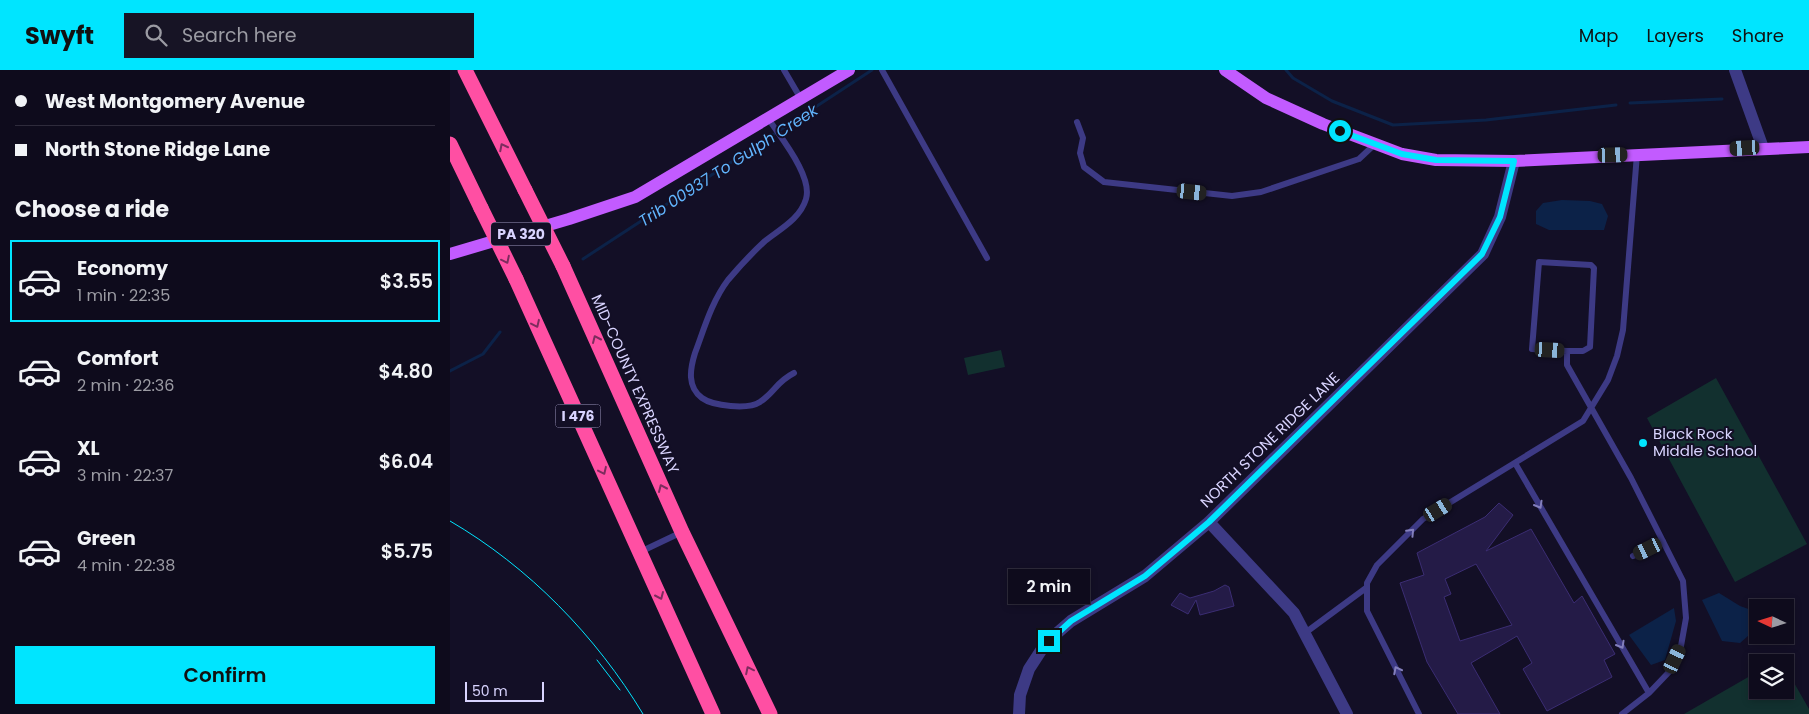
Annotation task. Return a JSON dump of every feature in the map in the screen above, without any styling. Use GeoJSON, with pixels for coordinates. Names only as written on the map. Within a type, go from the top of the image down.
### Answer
{"type":"FeatureCollection","features":[{"type":"Feature","properties":{"kind":"highway","name":"MID-COUNTY EXPRESSWAY"},"geometry":{"type":"LineString","coordinates":[[465,70],[563,266],[682,532],[770,714]]}},
{"type":"Feature","properties":{"kind":"highway","name":"I 476"},"geometry":{"type":"LineString","coordinates":[[450,144],[516,279],[713,714]]}},
{"type":"Feature","properties":{"kind":"main road","name":"PA 320"},"geometry":{"type":"LineString","coordinates":[[450,254],[569,220],[635,197],[771,123],[801,99],[848,70]]}},
{"type":"Feature","properties":{"kind":"main road"},"geometry":{"type":"LineString","coordinates":[[1225,70],[1266,98],[1323,124],[1402,154],[1436,160],[1514,161],[1809,147]]}},
{"type":"Feature","properties":{"kind":"street"},"geometry":{"type":"LineString","coordinates":[[1735,70],[1764,148]]}},
{"type":"Feature","properties":{"kind":"street","name":"NORTH STONE RIDGE LANE"},"geometry":{"type":"LineString","coordinates":[[1019,714],[1020,695],[1029,669],[1042,649],[1056,634],[1071,621],[1145,576],[1209,522],[1482,254],[1500,217],[1514,161]]}},
{"type":"Feature","properties":{"kind":"street"},"geometry":{"type":"LineString","coordinates":[[1209,522],[1294,613],[1347,714]]}},
{"type":"Feature","properties":{"kind":"lane"},"geometry":{"type":"LineString","coordinates":[[784,70],[801,99]]}},
{"type":"Feature","properties":{"kind":"lane"},"geometry":{"type":"LineString","coordinates":[[882,70],[987,258]]}},
{"type":"Feature","properties":{"kind":"lane"},"geometry":{"type":"LineString","coordinates":[[1077,122],[1083,138],[1080,153],[1084,167],[1104,182],[1232,196],[1261,192],[1359,159],[1375,144]]}},
{"type":"Feature","properties":{"kind":"lane"},"geometry":{"type":"LineString","coordinates":[[771,123],[805,176],[807,197],[800,213],[763,243],[727,282],[706,321],[692,362],[690,380],[695,393],[707,402],[725,406],[747,406],[759,403],[780,380],[794,373]]}},
{"type":"Feature","properties":{"kind":"lane"},"geometry":{"type":"LineString","coordinates":[[1418,714],[1367,611],[1367,583],[1378,565],[1423,519],[1583,421],[1608,380],[1617,356],[1623,330],[1637,154]]}},
{"type":"Feature","properties":{"kind":"lane"},"geometry":{"type":"LineString","coordinates":[[1538,262],[1591,265],[1594,268],[1590,347],[1582,351],[1567,351],[1532,349],[1538,262]]}},
{"type":"Feature","properties":{"kind":"lane"},"geometry":{"type":"LineString","coordinates":[[1567,351],[1567,365],[1631,478],[1683,581],[1686,618],[1681,646],[1669,672],[1649,693],[1622,714]]}},
{"type":"Feature","properties":{"kind":"lane"},"geometry":{"type":"LineString","coordinates":[[1515,462],[1649,693]]}},
{"type":"Feature","properties":{"kind":"lane"},"geometry":{"type":"LineString","coordinates":[[640,552],[682,532]]}},
{"type":"Feature","properties":{"kind":"lane"},"geometry":{"type":"LineString","coordinates":[[1633,556],[1663,541]]}},
{"type":"Feature","properties":{"kind":"lane"},"geometry":{"type":"LineString","coordinates":[[1305,633],[1366,588]]}},
{"type":"Feature","properties":{"kind":"green space"},"geometry":{"type":"Polygon","coordinates":[[[1001,350],[1005,367],[968,375],[964,358],[1001,350]]]}},
{"type":"Feature","properties":{"kind":"green space"},"geometry":{"type":"Polygon","coordinates":[[[1716,378],[1807,544],[1735,582],[1647,418],[1716,378]]]}},
{"type":"Feature","properties":{"kind":"green space"},"geometry":{"type":"Polygon","coordinates":[[[1749,677],[1749,699],[1794,699],[1794,683],[1809,709],[1809,714],[1684,714],[1749,677]]]}},
{"type":"Feature","properties":{"kind":"water"},"geometry":{"type":"Polygon","coordinates":[[[1562,200],[1590,201],[1602,204],[1608,216],[1604,230],[1549,230],[1536,224],[1536,211],[1543,203],[1562,200]]]}},
{"type":"Feature","properties":{"kind":"water"},"geometry":{"type":"Polygon","coordinates":[[[1719,593],[1749,609],[1749,635],[1740,643],[1722,641],[1702,600],[1719,593]]]}},
{"type":"Feature","properties":{"kind":"water"},"geometry":{"type":"Polygon","coordinates":[[[1674,608],[1676,621],[1665,660],[1651,665],[1629,635],[1674,608]]]}},
{"type":"Feature","properties":{"kind":"building"},"geometry":{"type":"Polygon","coordinates":[[[1499,503],[1513,515],[1486,551],[1531,529],[1574,603],[1582,596],[1615,654],[1604,660],[1612,677],[1547,711],[1523,669],[1532,663],[1517,636],[1471,663],[1500,714],[1458,714],[1427,662],[1400,583],[1424,575],[1417,553],[1485,517],[1499,503]],[[1476,564],[1445,579],[1451,594],[1444,597],[1460,641],[1512,625],[1476,564]]]}},
{"type":"Feature","properties":{"kind":"building"},"geometry":{"type":"Polygon","coordinates":[[[1225,585],[1229,587],[1234,606],[1200,615],[1196,600],[1188,614],[1171,605],[1180,593],[1190,598],[1214,591],[1225,585]]]}},
{"type":"Feature","properties":{"kind":"waterway","name":"Trib 00937 To Gulph Creek"},"geometry":{"type":"LineString","coordinates":[[583,259],[872,70]]}},
{"type":"Feature","properties":{"kind":"waterway","name":"Trib 00937 To Gulph Creek"},"geometry":{"type":"LineString","coordinates":[[1286,70],[1293,78],[1332,101],[1393,125],[1486,120],[1616,105]]}},
{"type":"Feature","properties":{"kind":"waterway","name":"Trib 00937 To Gulph Creek"},"geometry":{"type":"LineString","coordinates":[[1630,103],[1722,99]]}},
{"type":"Feature","properties":{"kind":"waterway","name":"Trib 00937 To Gulph Creek"},"geometry":{"type":"LineString","coordinates":[[450,371],[483,354],[500,332]]}},
{"type":"Feature","properties":{"kind":"tram line"},"geometry":{"type":"LineString","coordinates":[[450,521],[479,539],[507,560],[558,606],[604,657],[643,714]]}},
{"type":"Feature","properties":{"kind":"tram line"},"geometry":{"type":"LineString","coordinates":[[597,660],[620,690]]}},
{"type":"Feature","properties":{"kind":"place","name":"Black Rock Middle School"},"geometry":{"type":"Point","coordinates":[1643,443]}},
{"type":"Feature","properties":{"kind":"route"},"geometry":{"type":"LineString","coordinates":[[1049,641],[1071,621],[1145,576],[1209,522],[1482,254],[1500,217],[1514,161],[1436,160],[1402,154],[1340,131]]}}]}
